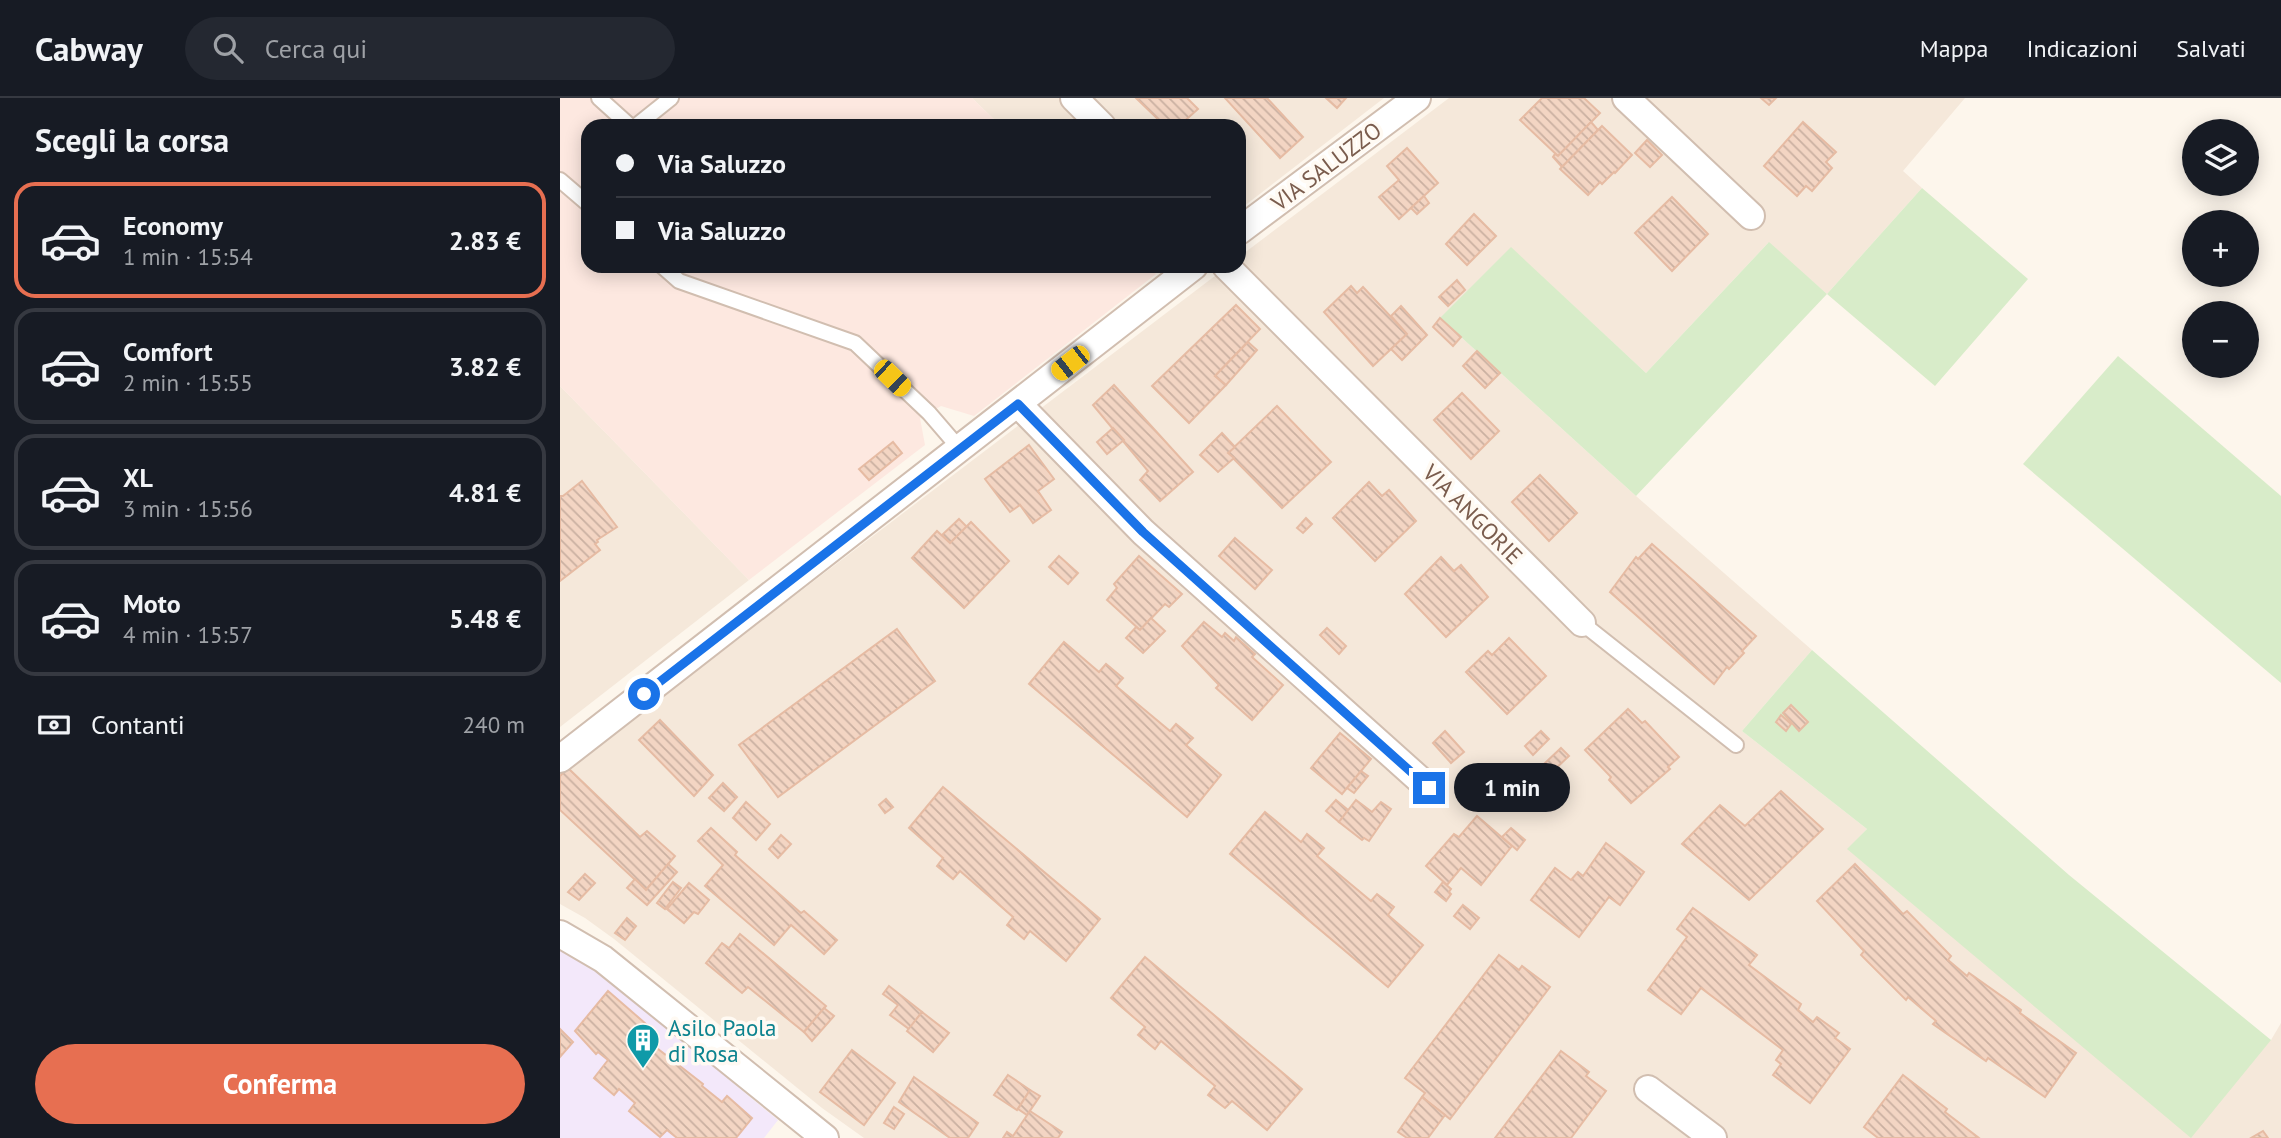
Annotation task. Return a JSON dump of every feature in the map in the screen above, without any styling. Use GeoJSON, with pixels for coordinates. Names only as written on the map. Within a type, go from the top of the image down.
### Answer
{"type":"FeatureCollection","features":[{"type":"Feature","properties":{"kind":"street"},"geometry":{"type":"LineString","coordinates":[[1074,98],[1095,119]]}},
{"type":"Feature","properties":{"kind":"street"},"geometry":{"type":"LineString","coordinates":[[1626,98],[1751,216]]}},
{"type":"Feature","properties":{"kind":"street","name":"VIA SALUZZO"},"geometry":{"type":"LineString","coordinates":[[1246,226],[1414,99]]}},
{"type":"Feature","properties":{"kind":"street"},"geometry":{"type":"LineString","coordinates":[[560,759],[1185,273]]}},
{"type":"Feature","properties":{"kind":"street","name":"VIA ANGORIE"},"geometry":{"type":"LineString","coordinates":[[1233,273],[1581,623]]}},
{"type":"Feature","properties":{"kind":"street"},"geometry":{"type":"LineString","coordinates":[[1018,404],[1143,532],[1429,788]]}},
{"type":"Feature","properties":{"kind":"street"},"geometry":{"type":"LineString","coordinates":[[560,934],[603,960],[810,1134]]}},
{"type":"Feature","properties":{"kind":"street"},"geometry":{"type":"LineString","coordinates":[[1648,1089],[1713,1138]]}},
{"type":"Feature","properties":{"kind":"lane"},"geometry":{"type":"LineString","coordinates":[[599,98],[622,119]]}},
{"type":"Feature","properties":{"kind":"lane"},"geometry":{"type":"LineString","coordinates":[[645,119],[671,98]]}},
{"type":"Feature","properties":{"kind":"lane"},"geometry":{"type":"LineString","coordinates":[[560,180],[581,198]]}},
{"type":"Feature","properties":{"kind":"lane"},"geometry":{"type":"LineString","coordinates":[[670,273],[679,281],[855,343],[929,413],[960,449]]}},
{"type":"Feature","properties":{"kind":"lane","name":"VIA ANGORIE"},"geometry":{"type":"LineString","coordinates":[[1581,623],[1736,746]]}},
{"type":"Feature","properties":{"kind":"shaded area"},"geometry":{"type":"Polygon","coordinates":[[[560,98],[972,98],[994,119],[581,119],[581,273],[1156,274],[974,416],[941,406],[920,418],[925,445],[749,580],[560,386],[560,98]]]}},
{"type":"Feature","properties":{"kind":"shaded area"},"geometry":{"type":"Polygon","coordinates":[[[972,98],[1384,98],[1246,205],[1246,119],[994,119],[972,98]]]}},
{"type":"Feature","properties":{"kind":"shaded area"},"geometry":{"type":"Polygon","coordinates":[[[1449,98],[1965,98],[1903,171],[1922,188],[1827,294],[1768,243],[1646,373],[1511,248],[1461,337],[1636,496],[1812,650],[1742,731],[1867,829],[1848,849],[2271,1040],[2281,1023],[2281,1138],[864,1138],[822,1108],[614,939],[560,904],[560,774],[1219,273],[1246,273],[1246,252],[1449,98]]]}},
{"type":"Feature","properties":{"kind":"shaded area"},"geometry":{"type":"Polygon","coordinates":[[[560,386],[749,580],[560,727],[560,386]]]}},
{"type":"Feature","properties":{"kind":"shaded area"},"geometry":{"type":"Polygon","coordinates":[[[560,946],[605,977],[778,1120],[764,1138],[560,1138],[560,946]]]}},
{"type":"Feature","properties":{"kind":"green space"},"geometry":{"type":"Polygon","coordinates":[[[1922,188],[2028,279],[1935,386],[1827,294],[1922,188]]]}},
{"type":"Feature","properties":{"kind":"green space"},"geometry":{"type":"Polygon","coordinates":[[[1769,242],[1827,294],[1636,496],[1440,318],[1511,247],[1646,373],[1769,242]]]}},
{"type":"Feature","properties":{"kind":"green space"},"geometry":{"type":"Polygon","coordinates":[[[2118,356],[2281,496],[2281,683],[2023,464],[2118,356]]]}},
{"type":"Feature","properties":{"kind":"green space"},"geometry":{"type":"Polygon","coordinates":[[[1812,650],[2069,875],[2271,1040],[2191,1138],[1847,849],[1867,829],[1742,731],[1812,650]]]}},
{"type":"Feature","properties":{"kind":"building"},"geometry":{"type":"Polygon","coordinates":[[[1136,98],[1187,98],[1198,109],[1187,119],[1158,119],[1136,98]]]}},
{"type":"Feature","properties":{"kind":"building"},"geometry":{"type":"Polygon","coordinates":[[[1225,98],[1267,98],[1303,137],[1280,158],[1225,98]]]}},
{"type":"Feature","properties":{"kind":"building"},"geometry":{"type":"Polygon","coordinates":[[[1326,98],[1346,98],[1337,108],[1326,98]]]}},
{"type":"Feature","properties":{"kind":"building"},"geometry":{"type":"Polygon","coordinates":[[[1542,98],[1584,98],[1600,113],[1558,156],[1520,120],[1542,98]]]}},
{"type":"Feature","properties":{"kind":"building"},"geometry":{"type":"Polygon","coordinates":[[[1761,98],[1776,98],[1769,105],[1761,98]]]}},
{"type":"Feature","properties":{"kind":"building"},"geometry":{"type":"Polygon","coordinates":[[[1591,122],[1598,130],[1562,167],[1553,157],[1555,154],[1558,156],[1591,122]]]}},
{"type":"Feature","properties":{"kind":"building"},"geometry":{"type":"Polygon","coordinates":[[[1803,122],[1836,152],[1826,162],[1832,168],[1812,191],[1806,186],[1797,196],[1764,166],[1803,122]]]}},
{"type":"Feature","properties":{"kind":"building"},"geometry":{"type":"Polygon","coordinates":[[[1602,126],[1632,155],[1588,195],[1560,169],[1602,126]]]}},
{"type":"Feature","properties":{"kind":"building"},"geometry":{"type":"Polygon","coordinates":[[[1647,140],[1662,155],[1650,167],[1635,153],[1647,140]]]}},
{"type":"Feature","properties":{"kind":"building"},"geometry":{"type":"Polygon","coordinates":[[[1407,148],[1438,183],[1399,219],[1379,197],[1399,180],[1387,166],[1407,148]]]}},
{"type":"Feature","properties":{"kind":"building"},"geometry":{"type":"Polygon","coordinates":[[[1424,196],[1429,203],[1417,214],[1411,208],[1424,196]]]}},
{"type":"Feature","properties":{"kind":"building"},"geometry":{"type":"Polygon","coordinates":[[[1672,197],[1708,234],[1672,271],[1635,233],[1672,197]]]}},
{"type":"Feature","properties":{"kind":"building"},"geometry":{"type":"Polygon","coordinates":[[[1474,214],[1496,236],[1467,265],[1446,244],[1474,214]]]}},
{"type":"Feature","properties":{"kind":"building"},"geometry":{"type":"Polygon","coordinates":[[[1457,280],[1465,290],[1448,306],[1439,297],[1457,280]]]}},
{"type":"Feature","properties":{"kind":"building"},"geometry":{"type":"Polygon","coordinates":[[[1351,286],[1357,293],[1363,287],[1407,334],[1373,366],[1324,312],[1351,286]]]}},
{"type":"Feature","properties":{"kind":"building"},"geometry":{"type":"Polygon","coordinates":[[[1236,305],[1260,329],[1215,376],[1226,385],[1189,423],[1152,386],[1236,305]]]}},
{"type":"Feature","properties":{"kind":"building"},"geometry":{"type":"Polygon","coordinates":[[[1401,306],[1427,335],[1402,360],[1391,349],[1407,334],[1391,316],[1401,306]]]}},
{"type":"Feature","properties":{"kind":"building"},"geometry":{"type":"Polygon","coordinates":[[[1440,318],[1461,337],[1453,346],[1433,327],[1440,318]]]}},
{"type":"Feature","properties":{"kind":"building"},"geometry":{"type":"Polygon","coordinates":[[[1248,342],[1257,350],[1226,385],[1215,376],[1248,342]]]}},
{"type":"Feature","properties":{"kind":"building"},"geometry":{"type":"Polygon","coordinates":[[[1477,351],[1500,373],[1485,388],[1463,366],[1477,351]]]}},
{"type":"Feature","properties":{"kind":"building"},"geometry":{"type":"Polygon","coordinates":[[[1114,385],[1193,472],[1160,501],[1140,480],[1148,471],[1093,405],[1114,385]]]}},
{"type":"Feature","properties":{"kind":"building"},"geometry":{"type":"Polygon","coordinates":[[[1462,393],[1499,431],[1471,459],[1434,420],[1462,393]]]}},
{"type":"Feature","properties":{"kind":"building"},"geometry":{"type":"Polygon","coordinates":[[[1277,406],[1331,462],[1282,508],[1228,453],[1277,406]]]}},
{"type":"Feature","properties":{"kind":"building"},"geometry":{"type":"Polygon","coordinates":[[[1113,428],[1124,440],[1107,454],[1097,442],[1113,428]]]}},
{"type":"Feature","properties":{"kind":"building"},"geometry":{"type":"Polygon","coordinates":[[[1222,433],[1235,447],[1228,453],[1234,458],[1218,472],[1200,455],[1222,433]]]}},
{"type":"Feature","properties":{"kind":"building"},"geometry":{"type":"Polygon","coordinates":[[[893,442],[902,453],[869,480],[859,469],[893,442]]]}},
{"type":"Feature","properties":{"kind":"building"},"geometry":{"type":"Polygon","coordinates":[[[1029,445],[1054,479],[1038,491],[1051,510],[1033,523],[1020,505],[1010,512],[985,479],[1029,445]]]}},
{"type":"Feature","properties":{"kind":"building"},"geometry":{"type":"Polygon","coordinates":[[[1540,475],[1577,513],[1549,541],[1512,502],[1540,475]]]}},
{"type":"Feature","properties":{"kind":"building"},"geometry":{"type":"Polygon","coordinates":[[[582,481],[617,527],[597,540],[595,544],[600,550],[560,581],[560,496],[582,481]]]}},
{"type":"Feature","properties":{"kind":"building"},"geometry":{"type":"Polygon","coordinates":[[[1369,482],[1382,496],[1389,490],[1416,521],[1375,561],[1333,518],[1369,482]]]}},
{"type":"Feature","properties":{"kind":"building"},"geometry":{"type":"Polygon","coordinates":[[[1306,518],[1312,524],[1303,533],[1297,528],[1306,518]]]}},
{"type":"Feature","properties":{"kind":"building"},"geometry":{"type":"Polygon","coordinates":[[[959,519],[967,527],[950,543],[942,535],[959,519]]]}},
{"type":"Feature","properties":{"kind":"building"},"geometry":{"type":"Polygon","coordinates":[[[971,522],[1009,561],[964,608],[912,558],[937,531],[950,543],[971,522]]]}},
{"type":"Feature","properties":{"kind":"building"},"geometry":{"type":"Polygon","coordinates":[[[1235,538],[1272,570],[1255,589],[1219,556],[1235,538]]]}},
{"type":"Feature","properties":{"kind":"building"},"geometry":{"type":"Polygon","coordinates":[[[1652,544],[1756,636],[1742,651],[1744,653],[1729,669],[1727,667],[1714,684],[1610,592],[1636,557],[1638,559],[1652,544]]]}},
{"type":"Feature","properties":{"kind":"building"},"geometry":{"type":"Polygon","coordinates":[[[1059,556],[1078,573],[1068,584],[1049,567],[1059,556]]]}},
{"type":"Feature","properties":{"kind":"building"},"geometry":{"type":"Polygon","coordinates":[[[1139,556],[1182,594],[1169,607],[1165,604],[1140,630],[1107,600],[1117,588],[1114,584],[1139,556]]]}},
{"type":"Feature","properties":{"kind":"building"},"geometry":{"type":"Polygon","coordinates":[[[1441,557],[1454,571],[1461,565],[1488,597],[1446,637],[1405,594],[1441,557]]]}},
{"type":"Feature","properties":{"kind":"building"},"geometry":{"type":"Polygon","coordinates":[[[1151,618],[1165,631],[1143,653],[1126,638],[1136,627],[1140,630],[1151,618]]]}},
{"type":"Feature","properties":{"kind":"building"},"geometry":{"type":"Polygon","coordinates":[[[1204,622],[1222,637],[1225,633],[1234,641],[1236,637],[1255,654],[1252,657],[1283,685],[1252,720],[1216,688],[1219,685],[1182,646],[1204,622]]]}},
{"type":"Feature","properties":{"kind":"building"},"geometry":{"type":"Polygon","coordinates":[[[1327,628],[1346,646],[1339,654],[1320,635],[1327,628]]]}},
{"type":"Feature","properties":{"kind":"building"},"geometry":{"type":"Polygon","coordinates":[[[897,629],[935,681],[778,797],[739,745],[897,629]]]}},
{"type":"Feature","properties":{"kind":"building"},"geometry":{"type":"Polygon","coordinates":[[[1509,638],[1546,676],[1507,714],[1466,672],[1488,651],[1492,655],[1509,638]]]}},
{"type":"Feature","properties":{"kind":"building"},"geometry":{"type":"Polygon","coordinates":[[[1064,642],[1099,672],[1106,664],[1123,678],[1116,686],[1170,731],[1176,724],[1193,738],[1186,745],[1221,775],[1187,817],[1029,684],[1064,642]]]}},
{"type":"Feature","properties":{"kind":"building"},"geometry":{"type":"Polygon","coordinates":[[[1791,705],[1808,722],[1799,731],[1783,713],[1791,705]]]}},
{"type":"Feature","properties":{"kind":"building"},"geometry":{"type":"Polygon","coordinates":[[[1628,709],[1642,723],[1645,721],[1679,757],[1668,767],[1670,769],[1631,803],[1585,750],[1628,709]]]}},
{"type":"Feature","properties":{"kind":"building"},"geometry":{"type":"Polygon","coordinates":[[[1781,715],[1791,724],[1786,731],[1776,722],[1781,715]]]}},
{"type":"Feature","properties":{"kind":"building"},"geometry":{"type":"Polygon","coordinates":[[[660,720],[713,775],[694,796],[639,740],[660,720]]]}},
{"type":"Feature","properties":{"kind":"building"},"geometry":{"type":"Polygon","coordinates":[[[1445,731],[1464,752],[1451,763],[1433,743],[1445,731]]]}},
{"type":"Feature","properties":{"kind":"building"},"geometry":{"type":"Polygon","coordinates":[[[1541,731],[1549,739],[1533,755],[1525,746],[1541,731]]]}},
{"type":"Feature","properties":{"kind":"building"},"geometry":{"type":"Polygon","coordinates":[[[1340,733],[1371,759],[1342,794],[1311,768],[1340,733]]]}},
{"type":"Feature","properties":{"kind":"building"},"geometry":{"type":"Polygon","coordinates":[[[1561,748],[1569,756],[1553,771],[1545,763],[1561,748]]]}},
{"type":"Feature","properties":{"kind":"building"},"geometry":{"type":"Polygon","coordinates":[[[568,768],[640,837],[647,831],[675,856],[646,890],[560,810],[560,776],[568,768]]]}},
{"type":"Feature","properties":{"kind":"building"},"geometry":{"type":"Polygon","coordinates":[[[1361,771],[1368,776],[1354,793],[1347,788],[1361,771]]]}},
{"type":"Feature","properties":{"kind":"building"},"geometry":{"type":"Polygon","coordinates":[[[723,783],[737,797],[724,811],[709,798],[723,783]]]}},
{"type":"Feature","properties":{"kind":"building"},"geometry":{"type":"Polygon","coordinates":[[[943,787],[1100,919],[1066,961],[1030,931],[1024,939],[1007,925],[1013,917],[960,871],[953,879],[937,866],[943,858],[909,828],[943,787]]]}},
{"type":"Feature","properties":{"kind":"building"},"geometry":{"type":"Polygon","coordinates":[[[1781,791],[1823,829],[1749,900],[1682,844],[1720,805],[1745,826],[1781,791]]]}},
{"type":"Feature","properties":{"kind":"building"},"geometry":{"type":"Polygon","coordinates":[[[886,799],[893,807],[885,813],[879,805],[886,799]]]}},
{"type":"Feature","properties":{"kind":"building"},"geometry":{"type":"Polygon","coordinates":[[[1336,800],[1348,810],[1339,822],[1326,811],[1336,800]]]}},
{"type":"Feature","properties":{"kind":"building"},"geometry":{"type":"Polygon","coordinates":[[[1356,800],[1372,812],[1381,802],[1391,809],[1369,841],[1364,838],[1362,840],[1339,822],[1356,800]]]}},
{"type":"Feature","properties":{"kind":"building"},"geometry":{"type":"Polygon","coordinates":[[[746,802],[770,824],[756,840],[733,818],[746,802]]]}},
{"type":"Feature","properties":{"kind":"building"},"geometry":{"type":"Polygon","coordinates":[[[1265,812],[1301,842],[1307,834],[1324,848],[1317,856],[1371,901],[1377,894],[1394,907],[1388,915],[1423,945],[1388,987],[1230,854],[1265,812]]]}},
{"type":"Feature","properties":{"kind":"building"},"geometry":{"type":"Polygon","coordinates":[[[1477,816],[1512,846],[1481,885],[1461,868],[1447,885],[1426,866],[1454,834],[1459,837],[1477,816]]]}},
{"type":"Feature","properties":{"kind":"building"},"geometry":{"type":"Polygon","coordinates":[[[711,828],[737,852],[735,855],[801,913],[804,911],[837,940],[824,954],[791,925],[774,945],[705,886],[723,865],[698,841],[711,828]]]}},
{"type":"Feature","properties":{"kind":"building"},"geometry":{"type":"Polygon","coordinates":[[[1511,828],[1525,840],[1517,850],[1502,837],[1511,828]]]}},
{"type":"Feature","properties":{"kind":"building"},"geometry":{"type":"Polygon","coordinates":[[[781,835],[791,844],[778,858],[769,849],[781,835]]]}},
{"type":"Feature","properties":{"kind":"building"},"geometry":{"type":"Polygon","coordinates":[[[1606,843],[1644,872],[1620,905],[1609,897],[1579,937],[1531,900],[1555,868],[1571,880],[1578,872],[1583,876],[1606,843]]]}},
{"type":"Feature","properties":{"kind":"building"},"geometry":{"type":"Polygon","coordinates":[[[668,864],[677,872],[647,905],[627,888],[635,879],[646,890],[668,864]]]}},
{"type":"Feature","properties":{"kind":"building"},"geometry":{"type":"Polygon","coordinates":[[[1855,864],[1903,914],[1907,911],[1951,956],[1948,960],[1967,976],[1969,973],[2021,1010],[2020,1013],[2076,1053],[2045,1097],[1933,1024],[1936,1021],[1908,997],[1906,1000],[1861,955],[1864,951],[1817,901],[1855,864]]]}},
{"type":"Feature","properties":{"kind":"building"},"geometry":{"type":"Polygon","coordinates":[[[585,874],[595,883],[579,900],[568,892],[585,874]]]}},
{"type":"Feature","properties":{"kind":"building"},"geometry":{"type":"Polygon","coordinates":[[[673,882],[681,888],[665,909],[657,903],[673,882]]]}},
{"type":"Feature","properties":{"kind":"building"},"geometry":{"type":"Polygon","coordinates":[[[1443,882],[1451,889],[1446,901],[1435,892],[1443,882]]]}},
{"type":"Feature","properties":{"kind":"building"},"geometry":{"type":"Polygon","coordinates":[[[689,883],[709,900],[698,914],[694,912],[684,923],[667,909],[689,883]]]}},
{"type":"Feature","properties":{"kind":"building"},"geometry":{"type":"Polygon","coordinates":[[[1463,905],[1479,918],[1470,929],[1454,916],[1463,905]]]}},
{"type":"Feature","properties":{"kind":"building"},"geometry":{"type":"Polygon","coordinates":[[[1693,908],[1757,955],[1749,965],[1801,1004],[1798,1010],[1813,1022],[1817,1017],[1839,1033],[1835,1038],[1850,1049],[1810,1103],[1773,1075],[1781,1064],[1776,1060],[1783,1050],[1701,988],[1681,1014],[1648,990],[1687,937],[1677,929],[1693,908]]]}},
{"type":"Feature","properties":{"kind":"building"},"geometry":{"type":"Polygon","coordinates":[[[627,918],[636,926],[625,940],[615,933],[627,918]]]}},
{"type":"Feature","properties":{"kind":"building"},"geometry":{"type":"Polygon","coordinates":[[[740,934],[826,1006],[804,1032],[748,987],[742,993],[706,963],[722,943],[729,948],[740,934]]]}},
{"type":"Feature","properties":{"kind":"building"},"geometry":{"type":"Polygon","coordinates":[[[1499,955],[1519,970],[1522,966],[1550,987],[1450,1119],[1422,1097],[1425,1093],[1405,1078],[1499,955]]]}},
{"type":"Feature","properties":{"kind":"building"},"geometry":{"type":"Polygon","coordinates":[[[1145,957],[1302,1089],[1267,1130],[1232,1101],[1225,1108],[1208,1095],[1215,1086],[1161,1041],[1155,1049],[1138,1035],[1145,1027],[1111,998],[1145,957]]]}},
{"type":"Feature","properties":{"kind":"building"},"geometry":{"type":"Polygon","coordinates":[[[889,986],[922,1012],[909,1029],[890,1015],[898,1005],[883,994],[889,986]]]}},
{"type":"Feature","properties":{"kind":"building","name":"Asilo Paola di Rosa"},"geometry":{"type":"Polygon","coordinates":[[[608,991],[646,1024],[645,1027],[658,1039],[653,1045],[722,1102],[727,1096],[752,1118],[736,1138],[677,1138],[667,1130],[660,1137],[629,1111],[635,1103],[619,1089],[614,1095],[594,1078],[608,1060],[598,1052],[596,1054],[575,1031],[608,991]]]}},
{"type":"Feature","properties":{"kind":"building"},"geometry":{"type":"Polygon","coordinates":[[[824,1008],[834,1016],[812,1041],[804,1032],[824,1008]]]}},
{"type":"Feature","properties":{"kind":"building"},"geometry":{"type":"Polygon","coordinates":[[[922,1012],[949,1033],[933,1052],[907,1031],[922,1012]]]}},
{"type":"Feature","properties":{"kind":"building"},"geometry":{"type":"Polygon","coordinates":[[[560,1029],[573,1042],[560,1057],[560,1029]]]}},
{"type":"Feature","properties":{"kind":"building"},"geometry":{"type":"Polygon","coordinates":[[[852,1050],[895,1083],[864,1125],[820,1092],[852,1050]]]}},
{"type":"Feature","properties":{"kind":"building"},"geometry":{"type":"Polygon","coordinates":[[[1561,1051],[1589,1072],[1586,1076],[1606,1091],[1571,1138],[1495,1138],[1561,1051]]]}},
{"type":"Feature","properties":{"kind":"building"},"geometry":{"type":"Polygon","coordinates":[[[1008,1075],[1030,1090],[1017,1110],[994,1095],[1008,1075]]]}},
{"type":"Feature","properties":{"kind":"building"},"geometry":{"type":"Polygon","coordinates":[[[1903,1075],[1979,1138],[1878,1138],[1864,1127],[1903,1075]]]}},
{"type":"Feature","properties":{"kind":"building"},"geometry":{"type":"Polygon","coordinates":[[[914,1077],[978,1123],[968,1138],[950,1138],[899,1102],[914,1077]]]}},
{"type":"Feature","properties":{"kind":"building"},"geometry":{"type":"Polygon","coordinates":[[[1030,1090],[1040,1096],[1027,1115],[1018,1109],[1030,1090]]]}},
{"type":"Feature","properties":{"kind":"building"},"geometry":{"type":"Polygon","coordinates":[[[1422,1097],[1445,1115],[1428,1138],[1407,1138],[1398,1132],[1422,1097]]]}},
{"type":"Feature","properties":{"kind":"building"},"geometry":{"type":"Polygon","coordinates":[[[894,1107],[904,1114],[894,1129],[884,1123],[894,1107]]]}},
{"type":"Feature","properties":{"kind":"building"},"geometry":{"type":"Polygon","coordinates":[[[1030,1111],[1062,1132],[1058,1138],[1003,1138],[1007,1132],[1013,1136],[1030,1111]]]}},
{"type":"Feature","properties":{"kind":"building"},"geometry":{"type":"Polygon","coordinates":[[[2263,1131],[2268,1138],[2251,1138],[2263,1131]]]}},
{"type":"Feature","properties":{"kind":"place","name":"Asilo Paola di Rosa"},"geometry":{"type":"Point","coordinates":[643,1070]}},
{"type":"Feature","properties":{"kind":"route"},"geometry":{"type":"LineString","coordinates":[[644,694],[1018,404],[1143,532],[1429,788]]}}]}
